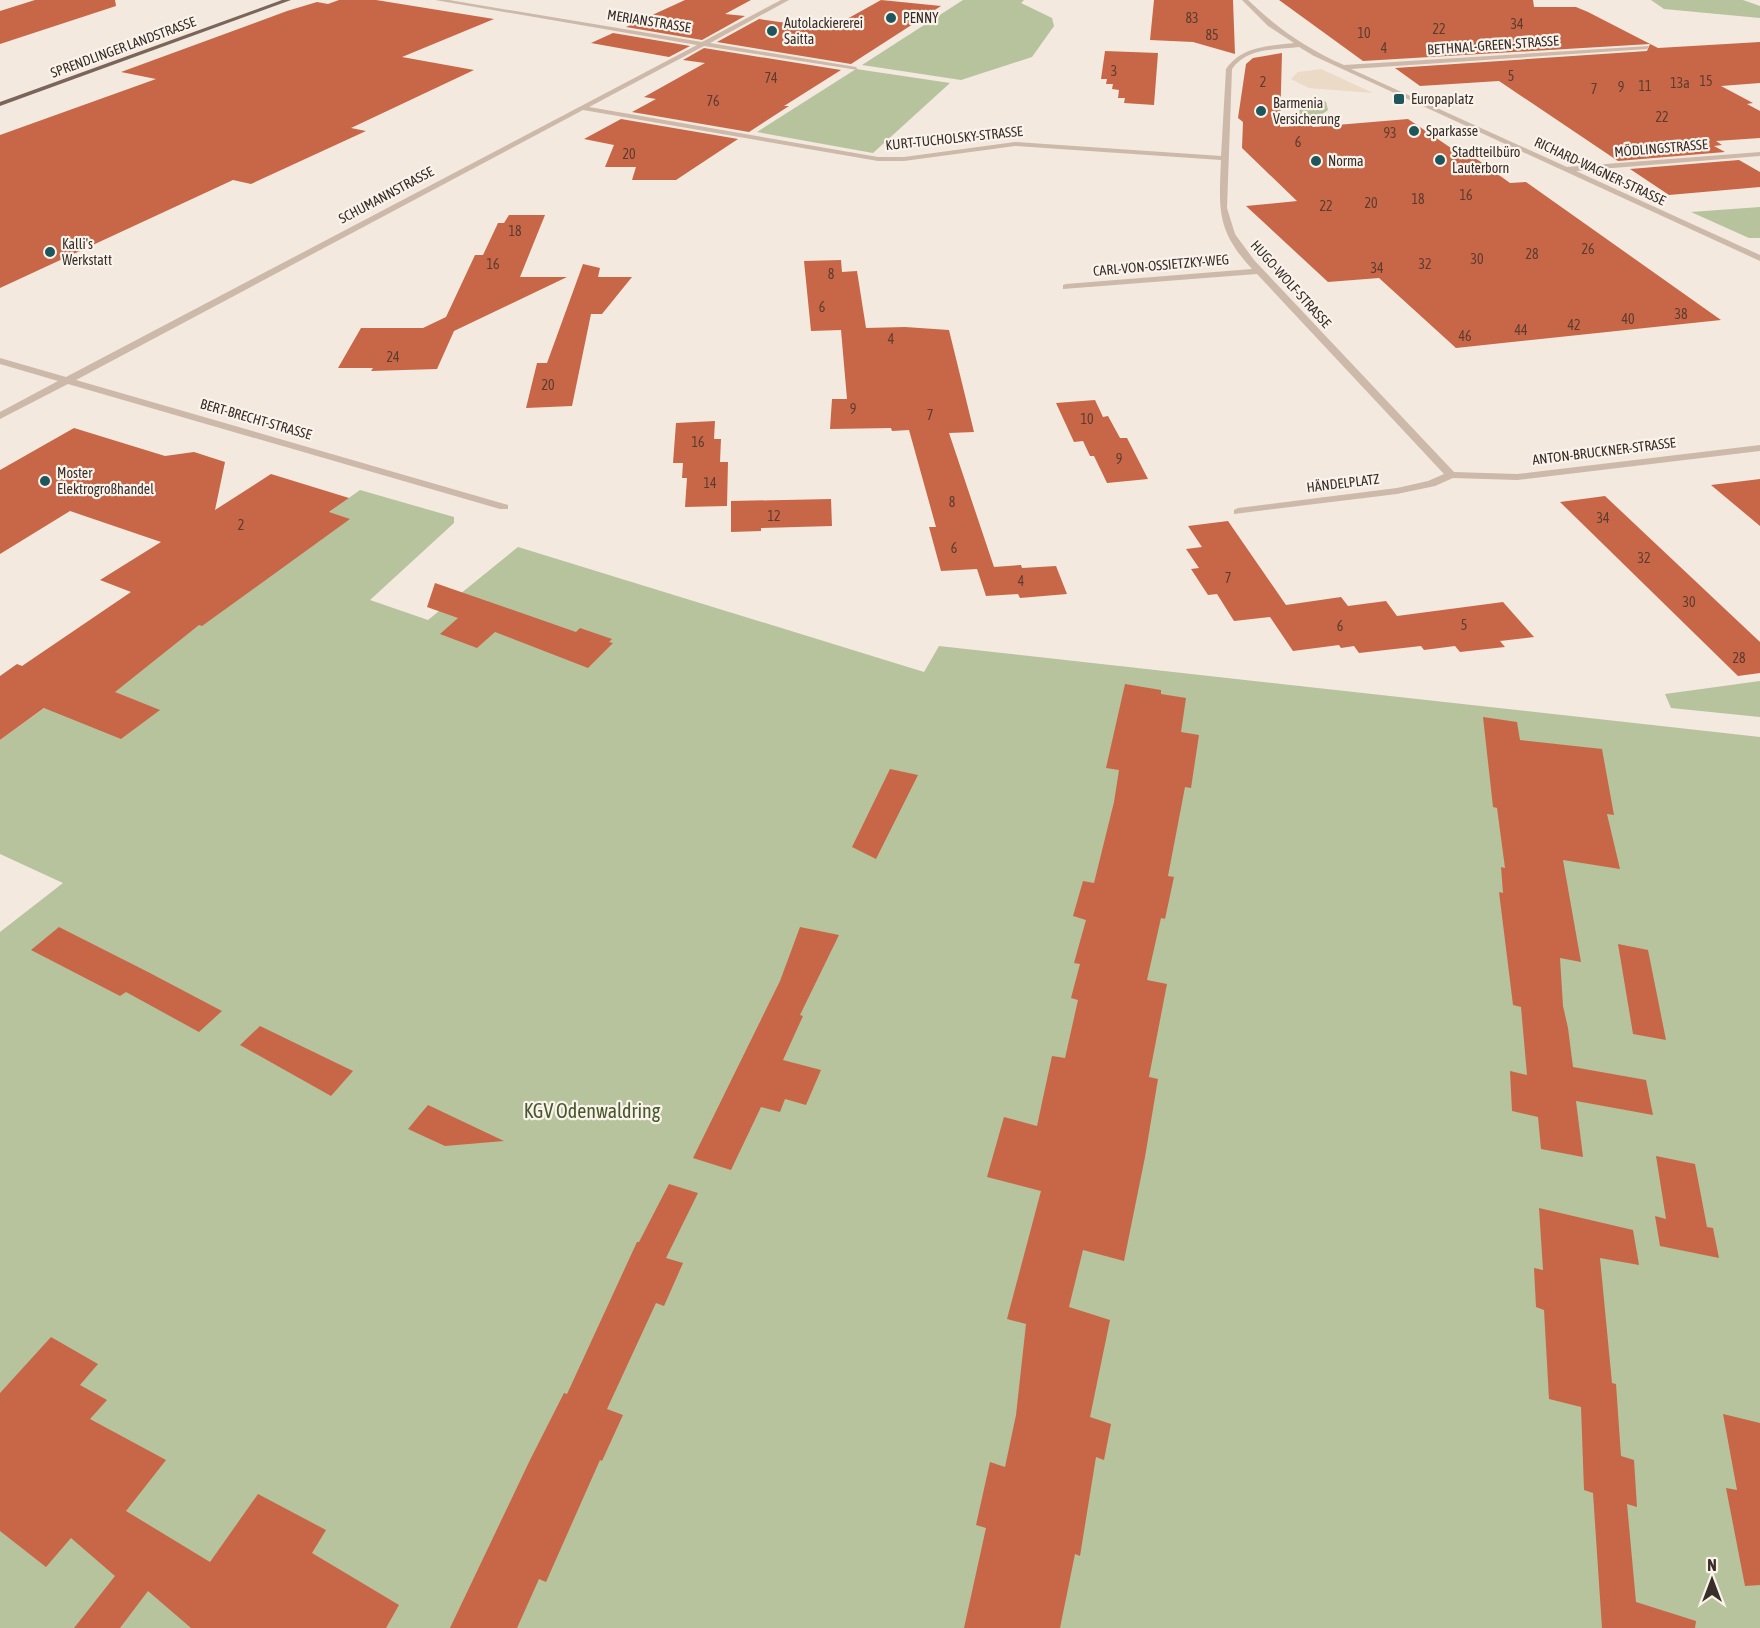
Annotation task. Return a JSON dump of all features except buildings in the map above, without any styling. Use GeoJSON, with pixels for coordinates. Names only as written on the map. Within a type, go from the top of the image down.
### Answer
{"type":"FeatureCollection","features":[{"type":"Feature","properties":{"kind":"main road","name":"SPRENDLINGER LANDSTRASSE"},"geometry":{"type":"LineString","coordinates":[[0,104],[288,0]]}},
{"type":"Feature","properties":{"kind":"street","name":"MERIANSTRASSE"},"geometry":{"type":"LineString","coordinates":[[438,0],[705,42],[742,51],[856,69]]}},
{"type":"Feature","properties":{"kind":"street","name":"SCHUMANNSTRASSE"},"geometry":{"type":"LineString","coordinates":[[0,416],[786,0]]}},
{"type":"Feature","properties":{"kind":"street","name":"RICHARD-WAGNER-STRASSE"},"geometry":{"type":"LineString","coordinates":[[1245,0],[1257,15],[1298,45],[1341,67],[1760,258]]}},
{"type":"Feature","properties":{"kind":"street","name":"HUGO-WOLF-STRASSE"},"geometry":{"type":"LineString","coordinates":[[1298,45],[1254,51],[1232,63],[1229,69],[1223,158],[1224,216],[1238,245],[1259,271],[1451,475]]}},
{"type":"Feature","properties":{"kind":"street","name":"BETHNAL-GREEN-STRASSE"},"geometry":{"type":"LineString","coordinates":[[1341,67],[1647,47]]}},
{"type":"Feature","properties":{"kind":"street","name":"KURT-TUCHOLSKY-STRASSE"},"geometry":{"type":"LineString","coordinates":[[583,108],[878,159],[904,159],[1015,144],[1223,158]]}},
{"type":"Feature","properties":{"kind":"street","name":"MÖDLINGSTRASSE"},"geometry":{"type":"LineString","coordinates":[[1564,169],[1760,154]]}},
{"type":"Feature","properties":{"kind":"street","name":"CARL-VON-OSSIETZKY-WEG"},"geometry":{"type":"LineString","coordinates":[[1066,287],[1259,271]]}},
{"type":"Feature","properties":{"kind":"street","name":"BERT-BRECHT-STRASSE"},"geometry":{"type":"LineString","coordinates":[[0,361],[504,507]]}},
{"type":"Feature","properties":{"kind":"street","name":"ANTON-BRUCKNER-STRASSE"},"geometry":{"type":"LineString","coordinates":[[1451,475],[1517,477],[1760,448]]}},
{"type":"Feature","properties":{"kind":"street","name":"HÄNDELPLATZ"},"geometry":{"type":"LineString","coordinates":[[1238,512],[1397,491],[1431,484],[1451,475]]}},
{"type":"Feature","properties":{"kind":"green space"},"geometry":{"type":"Polygon","coordinates":[[[963,0],[1024,0],[1021,3],[1052,18],[1054,26],[1032,57],[961,80],[862,65],[963,0]]]}},
{"type":"Feature","properties":{"kind":"green space"},"geometry":{"type":"Polygon","coordinates":[[[1651,0],[1743,0],[1760,6],[1760,18],[1664,9],[1651,0]]]}},
{"type":"Feature","properties":{"kind":"green space"},"geometry":{"type":"Polygon","coordinates":[[[856,69],[950,83],[873,153],[757,132],[856,69]]]}},
{"type":"Feature","properties":{"kind":"green space"},"geometry":{"type":"Polygon","coordinates":[[[1321,98],[1326,102],[1328,110],[1315,116],[1300,116],[1298,100],[1321,98]]]}},
{"type":"Feature","properties":{"kind":"green space"},"geometry":{"type":"Polygon","coordinates":[[[1760,207],[1760,238],[1749,238],[1691,212],[1760,207]]]}},
{"type":"Feature","properties":{"kind":"green space","name":"KGV Odenwaldring"},"geometry":{"type":"Polygon","coordinates":[[[360,490],[454,517],[454,523],[370,600],[428,620],[518,547],[924,672],[939,646],[1760,737],[1760,1628],[0,1628],[0,932],[63,883],[0,854],[0,740],[168,619],[176,622],[360,490]]]}},
{"type":"Feature","properties":{"kind":"green space"},"geometry":{"type":"Polygon","coordinates":[[[1760,681],[1760,717],[1671,708],[1665,694],[1760,681]]]}},
{"type":"Feature","properties":{"kind":"shaded area","name":"Europaplatz"},"geometry":{"type":"Polygon","coordinates":[[[1321,69],[1373,93],[1309,88],[1291,79],[1298,72],[1321,69]]]}},
{"type":"Feature","properties":{"kind":"place","name":"PENNY"},"geometry":{"type":"Point","coordinates":[891,18]}},
{"type":"Feature","properties":{"kind":"place","name":"Autolackiererei Saitta"},"geometry":{"type":"Point","coordinates":[772,31]}},
{"type":"Feature","properties":{"kind":"place","name":"Europaplatz"},"geometry":{"type":"Point","coordinates":[1399,99]}},
{"type":"Feature","properties":{"kind":"place","name":"Barmenia Versicherung"},"geometry":{"type":"Point","coordinates":[1261,111]}},
{"type":"Feature","properties":{"kind":"place","name":"Sparkasse"},"geometry":{"type":"Point","coordinates":[1414,131]}},
{"type":"Feature","properties":{"kind":"place","name":"Stadtteilbüro Lauterborn"},"geometry":{"type":"Point","coordinates":[1440,160]}},
{"type":"Feature","properties":{"kind":"place","name":"Norma"},"geometry":{"type":"Point","coordinates":[1316,161]}},
{"type":"Feature","properties":{"kind":"place","name":"Kalli's Werkstatt"},"geometry":{"type":"Point","coordinates":[50,252]}},
{"type":"Feature","properties":{"kind":"place","name":"Moster Elektrogroßhandel"},"geometry":{"type":"Point","coordinates":[45,481]}}]}
